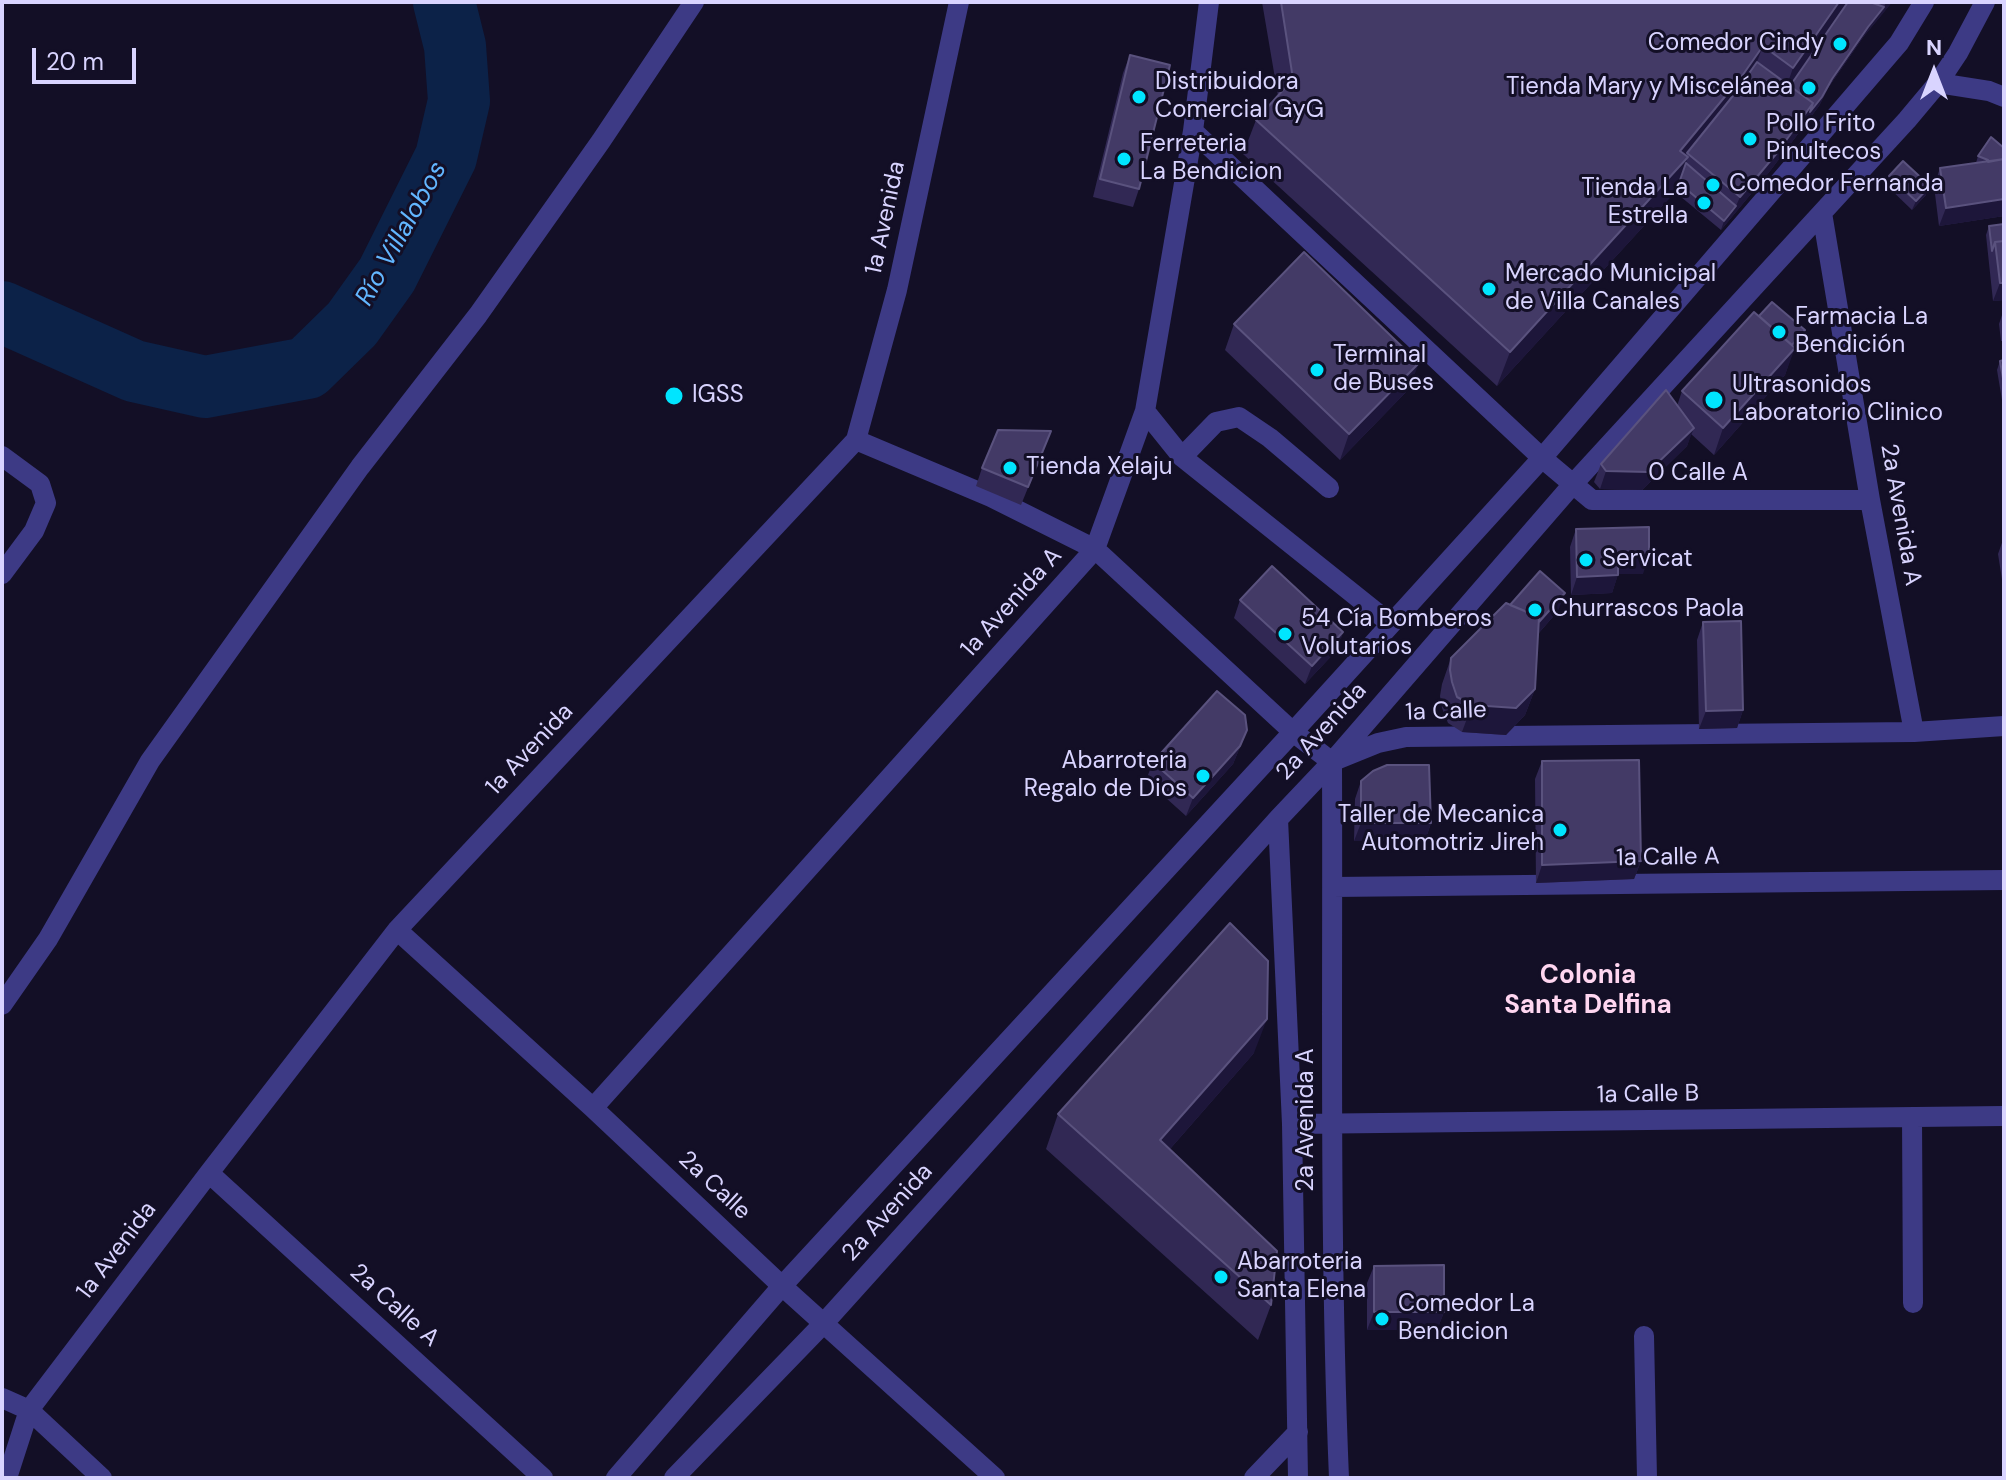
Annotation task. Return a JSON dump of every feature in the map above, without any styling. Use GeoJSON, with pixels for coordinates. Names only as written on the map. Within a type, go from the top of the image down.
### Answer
{"type":"FeatureCollection","features":[{"type":"Feature","properties":{"kind":"street"},"geometry":{"type":"LineString","coordinates":[[2,1005],[48,939],[150,761],[360,467],[478,315],[601,141],[694,2]]}},
{"type":"Feature","properties":{"kind":"street","name":"1a Avenida"},"geometry":{"type":"LineString","coordinates":[[7,1478],[29,1410],[397,930],[856,440],[897,290],[959,2]]}},
{"type":"Feature","properties":{"kind":"street","name":"1a Avenida A"},"geometry":{"type":"LineString","coordinates":[[593,1108],[1095,549],[1145,411],[1193,131],[1209,2]]}},
{"type":"Feature","properties":{"kind":"street","name":"2a Avenida"},"geometry":{"type":"LineString","coordinates":[[616,1478],[782,1286],[1542,458],[1899,43],[1924,2]]}},
{"type":"Feature","properties":{"kind":"street","name":"2a Avenida"},"geometry":{"type":"LineString","coordinates":[[674,1478],[824,1323],[1332,762],[1573,484],[1907,120],[1958,53],[1985,2]]}},
{"type":"Feature","properties":{"kind":"street"},"geometry":{"type":"LineString","coordinates":[[1938,83],[1989,91],[2004,97]]}},
{"type":"Feature","properties":{"kind":"street","name":"0 Calle A"},"geometry":{"type":"LineString","coordinates":[[1193,131],[1542,458],[1592,500],[1870,500]]}},
{"type":"Feature","properties":{"kind":"street","name":"2a Avenida A"},"geometry":{"type":"LineString","coordinates":[[1822,213],[1870,500],[1914,732]]}},
{"type":"Feature","properties":{"kind":"street"},"geometry":{"type":"LineString","coordinates":[[1145,411],[1182,457],[1391,624]]}},
{"type":"Feature","properties":{"kind":"street"},"geometry":{"type":"LineString","coordinates":[[1182,457],[1216,422],[1239,417],[1270,438],[1329,488]]}},
{"type":"Feature","properties":{"kind":"street"},"geometry":{"type":"LineString","coordinates":[[856,440],[991,497],[1095,549],[1293,732],[1332,762]]}},
{"type":"Feature","properties":{"kind":"street"},"geometry":{"type":"LineString","coordinates":[[2,456],[40,484],[46,503],[34,531],[2,574]]}},
{"type":"Feature","properties":{"kind":"street","name":"1a Calle"},"geometry":{"type":"LineString","coordinates":[[1332,762],[1378,743],[1406,737],[1914,732],[2004,726]]}},
{"type":"Feature","properties":{"kind":"street","name":"2a Avenida A"},"geometry":{"type":"LineString","coordinates":[[1332,762],[1333,1124],[1339,1478]]}},
{"type":"Feature","properties":{"kind":"street","name":"2a Avenida A"},"geometry":{"type":"LineString","coordinates":[[1278,819],[1292,1124],[1298,1478]]}},
{"type":"Feature","properties":{"kind":"street","name":"1a Calle A"},"geometry":{"type":"LineString","coordinates":[[1333,887],[2004,880]]}},
{"type":"Feature","properties":{"kind":"street","name":"2a Calle"},"geometry":{"type":"LineString","coordinates":[[397,930],[995,1478]]}},
{"type":"Feature","properties":{"kind":"street","name":"1a Calle B"},"geometry":{"type":"LineString","coordinates":[[1292,1124],[2004,1116]]}},
{"type":"Feature","properties":{"kind":"street"},"geometry":{"type":"LineString","coordinates":[[1912,1117],[1913,1303]]}},
{"type":"Feature","properties":{"kind":"street","name":"2a Calle A"},"geometry":{"type":"LineString","coordinates":[[209,1173],[543,1478]]}},
{"type":"Feature","properties":{"kind":"street"},"geometry":{"type":"LineString","coordinates":[[1644,1336],[1647,1478]]}},
{"type":"Feature","properties":{"kind":"street"},"geometry":{"type":"LineString","coordinates":[[2,1398],[29,1410],[102,1478]]}},
{"type":"Feature","properties":{"kind":"street"},"geometry":{"type":"LineString","coordinates":[[1254,1478],[1298,1432]]}},
{"type":"Feature","properties":{"kind":"building","name":"Mercado Municipal de Villa Canales"},"geometry":{"type":"Polygon","coordinates":[[[1281,2],[1839,2],[1793,68],[1763,46],[1680,151],[1688,157],[1510,352],[1256,120],[1293,79],[1281,2]]]}},
{"type":"Feature","properties":{"kind":"building"},"geometry":{"type":"Polygon","coordinates":[[[1848,2],[1870,2],[1884,7],[1810,112],[1813,103],[1790,86],[1848,2]]]}},
{"type":"Feature","properties":{"kind":"building"},"geometry":{"type":"Polygon","coordinates":[[[1130,55],[1170,65],[1139,189],[1100,179],[1130,55]]]}},
{"type":"Feature","properties":{"kind":"building"},"geometry":{"type":"Polygon","coordinates":[[[1757,62],[1813,103],[1740,197],[1687,153],[1757,62]]]}},
{"type":"Feature","properties":{"kind":"building"},"geometry":{"type":"Polygon","coordinates":[[[1991,137],[2004,148],[2004,159],[1988,162],[1978,156],[1991,137]]]}},
{"type":"Feature","properties":{"kind":"building"},"geometry":{"type":"Polygon","coordinates":[[[2004,159],[2004,199],[1946,208],[1940,168],[2004,159]]]}},
{"type":"Feature","properties":{"kind":"building"},"geometry":{"type":"Polygon","coordinates":[[[1903,161],[1930,186],[1916,201],[1889,176],[1903,161]]]}},
{"type":"Feature","properties":{"kind":"building"},"geometry":{"type":"Polygon","coordinates":[[[1686,163],[1736,206],[1724,221],[1679,183],[1686,163]]]}},
{"type":"Feature","properties":{"kind":"building"},"geometry":{"type":"Polygon","coordinates":[[[2004,224],[2004,241],[1995,242],[1992,251],[1989,226],[2004,224]]]}},
{"type":"Feature","properties":{"kind":"building"},"geometry":{"type":"Polygon","coordinates":[[[2004,241],[2004,283],[2000,283],[1995,242],[2004,241]]]}},
{"type":"Feature","properties":{"kind":"building","name":"Terminal de Buses"},"geometry":{"type":"Polygon","coordinates":[[[1304,252],[1419,363],[1349,434],[1234,324],[1304,252]]]}},
{"type":"Feature","properties":{"kind":"building"},"geometry":{"type":"Polygon","coordinates":[[[1772,302],[1805,330],[1792,345],[1759,316],[1772,302]]]}},
{"type":"Feature","properties":{"kind":"building"},"geometry":{"type":"Polygon","coordinates":[[[1754,312],[1795,348],[1723,428],[1682,391],[1754,312]]]}},
{"type":"Feature","properties":{"kind":"building"},"geometry":{"type":"Polygon","coordinates":[[[2004,360],[2004,384],[2000,361],[2004,360]]]}},
{"type":"Feature","properties":{"kind":"building"},"geometry":{"type":"Polygon","coordinates":[[[1666,390],[1694,428],[1648,472],[1606,471],[1601,464],[1666,390]]]}},
{"type":"Feature","properties":{"kind":"building","name":"Tienda Xelaju"},"geometry":{"type":"Polygon","coordinates":[[[998,430],[1051,431],[1028,487],[982,468],[998,430]]]}},
{"type":"Feature","properties":{"kind":"building"},"geometry":{"type":"Polygon","coordinates":[[[1649,527],[1649,556],[1618,556],[1618,575],[1577,577],[1576,529],[1649,527]]]}},
{"type":"Feature","properties":{"kind":"building"},"geometry":{"type":"Polygon","coordinates":[[[1272,566],[1343,632],[1312,666],[1240,600],[1272,566]]]}},
{"type":"Feature","properties":{"kind":"building"},"geometry":{"type":"Polygon","coordinates":[[[1540,571],[1565,593],[1539,622],[1539,617],[1510,605],[1540,571]]]}},
{"type":"Feature","properties":{"kind":"building"},"geometry":{"type":"Polygon","coordinates":[[[1506,603],[1539,617],[1535,689],[1516,708],[1472,705],[1457,697],[1450,670],[1451,658],[1506,603]]]}},
{"type":"Feature","properties":{"kind":"building"},"geometry":{"type":"Polygon","coordinates":[[[1741,621],[1743,710],[1706,711],[1703,622],[1741,621]]]}},
{"type":"Feature","properties":{"kind":"building"},"geometry":{"type":"Polygon","coordinates":[[[1217,691],[1245,715],[1247,730],[1240,746],[1193,798],[1153,762],[1217,691]]]}},
{"type":"Feature","properties":{"kind":"building"},"geometry":{"type":"Polygon","coordinates":[[[1639,760],[1641,861],[1542,865],[1542,761],[1639,760]]]}},
{"type":"Feature","properties":{"kind":"building"},"geometry":{"type":"Polygon","coordinates":[[[1387,765],[1429,765],[1431,823],[1361,823],[1361,781],[1387,765]]]}},
{"type":"Feature","properties":{"kind":"building"},"geometry":{"type":"Polygon","coordinates":[[[1230,923],[1268,961],[1267,1019],[1160,1140],[1277,1251],[1271,1305],[1058,1114],[1230,923]]]}},
{"type":"Feature","properties":{"kind":"building"},"geometry":{"type":"Polygon","coordinates":[[[1444,1265],[1444,1312],[1374,1312],[1374,1266],[1444,1265]]]}},
{"type":"Feature","properties":{"kind":"waterway","name":"Río Villalobos"},"geometry":{"type":"LineString","coordinates":[[2,312],[134,371],[205,387],[307,368],[352,324],[387,275],[446,157],[459,101],[455,46],[444,2]]}},
{"type":"Feature","properties":{"kind":"place","name":"Comedor Cindy"},"geometry":{"type":"Point","coordinates":[1840,44]}},
{"type":"Feature","properties":{"kind":"place","name":"Tienda Mary y Miscelánea"},"geometry":{"type":"Point","coordinates":[1809,88]}},
{"type":"Feature","properties":{"kind":"place","name":"Distribuidora Comercial GyG"},"geometry":{"type":"Point","coordinates":[1139,97]}},
{"type":"Feature","properties":{"kind":"place","name":"Pollo Frito Pinultecos"},"geometry":{"type":"Point","coordinates":[1750,139]}},
{"type":"Feature","properties":{"kind":"place","name":"Ferreteria La Bendicion"},"geometry":{"type":"Point","coordinates":[1124,159]}},
{"type":"Feature","properties":{"kind":"place","name":"Comedor Fernanda"},"geometry":{"type":"Point","coordinates":[1713,185]}},
{"type":"Feature","properties":{"kind":"place","name":"Tienda La Estrella"},"geometry":{"type":"Point","coordinates":[1704,203]}},
{"type":"Feature","properties":{"kind":"place","name":"Mercado Municipal de Villa Canales"},"geometry":{"type":"Point","coordinates":[1489,289]}},
{"type":"Feature","properties":{"kind":"place","name":"Farmacia La Bendición"},"geometry":{"type":"Point","coordinates":[1779,332]}},
{"type":"Feature","properties":{"kind":"place","name":"Terminal de Buses"},"geometry":{"type":"Point","coordinates":[1317,370]}},
{"type":"Feature","properties":{"kind":"place","name":"IGSS"},"geometry":{"type":"Point","coordinates":[674,396]}},
{"type":"Feature","properties":{"kind":"place","name":"Ultrasonidos Laboratorio Clinico"},"geometry":{"type":"Point","coordinates":[1714,400]}},
{"type":"Feature","properties":{"kind":"place","name":"Tienda Xelaju"},"geometry":{"type":"Point","coordinates":[1010,468]}},
{"type":"Feature","properties":{"kind":"place","name":"Servicat"},"geometry":{"type":"Point","coordinates":[1586,560]}},
{"type":"Feature","properties":{"kind":"place","name":"Churrascos Paola"},"geometry":{"type":"Point","coordinates":[1535,610]}},
{"type":"Feature","properties":{"kind":"place","name":"54 Cía Bomberos Volutarios"},"geometry":{"type":"Point","coordinates":[1285,634]}},
{"type":"Feature","properties":{"kind":"place","name":"Abarroteria Regalo de Dios"},"geometry":{"type":"Point","coordinates":[1203,776]}},
{"type":"Feature","properties":{"kind":"place","name":"Taller de Mecanica Automotriz Jireh"},"geometry":{"type":"Point","coordinates":[1560,830]}},
{"type":"Feature","properties":{"kind":"place","name":"Abarroteria Santa Elena"},"geometry":{"type":"Point","coordinates":[1221,1277]}},
{"type":"Feature","properties":{"kind":"place","name":"Comedor La Bendicion"},"geometry":{"type":"Point","coordinates":[1382,1319]}},
{"type":"Feature","properties":{"kind":"district","name":"Colonia Santa Delfina"},"geometry":{"type":"Point","coordinates":[1588,991]}}]}
